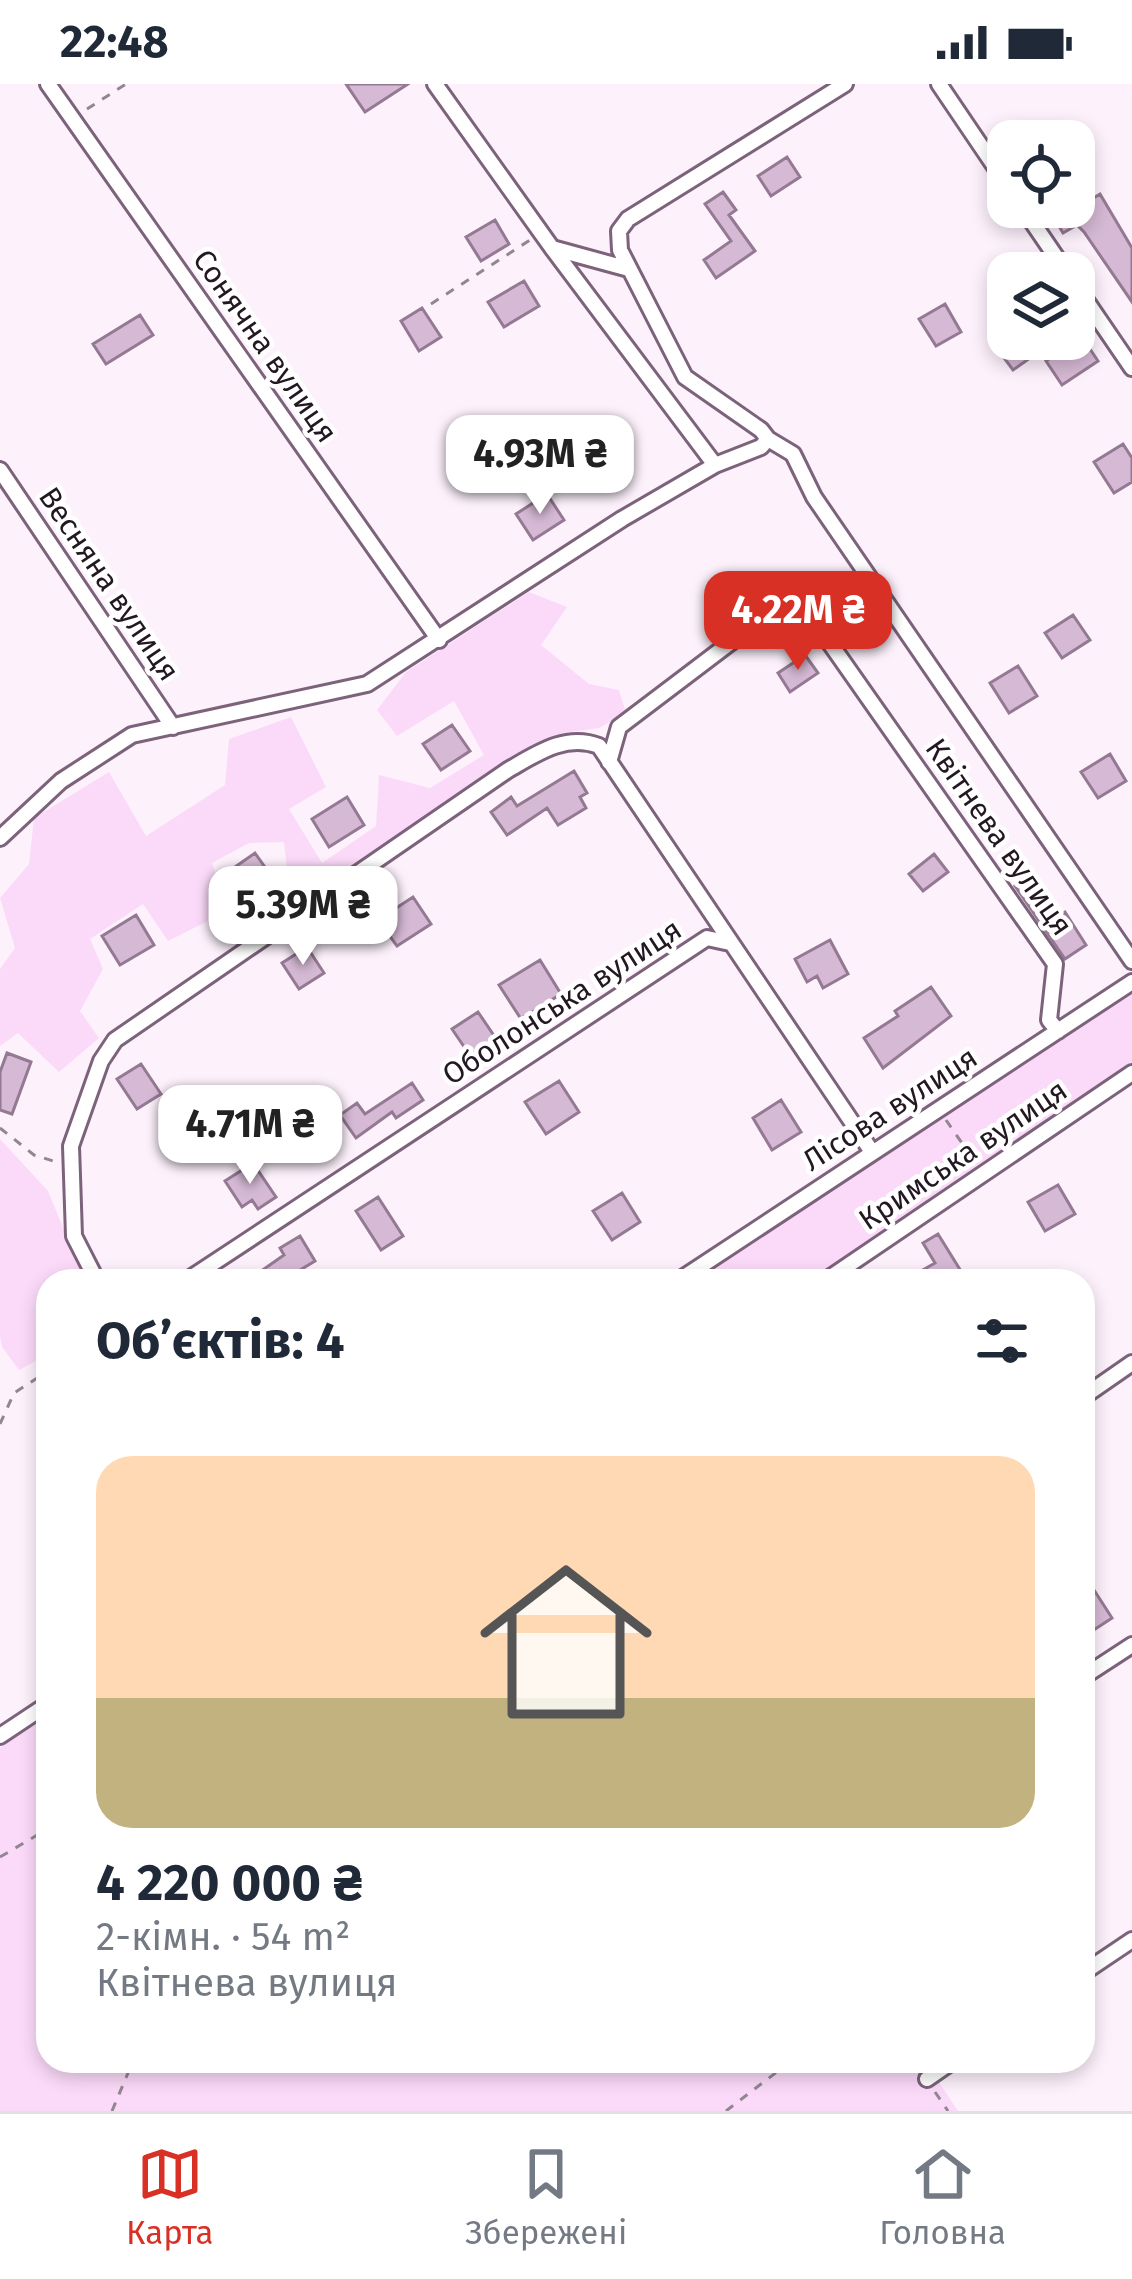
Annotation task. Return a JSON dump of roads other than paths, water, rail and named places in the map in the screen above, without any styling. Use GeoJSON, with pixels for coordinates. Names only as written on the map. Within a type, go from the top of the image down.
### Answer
{"type":"FeatureCollection","features":[{"type":"Feature","properties":{"kind":"street","name":"Сонячна вулиця"},"geometry":{"type":"LineString","coordinates":[[48,84],[439,640]]}},
{"type":"Feature","properties":{"kind":"street"},"geometry":{"type":"LineString","coordinates":[[435,84],[715,465]]}},
{"type":"Feature","properties":{"kind":"street"},"geometry":{"type":"LineString","coordinates":[[938,84],[987,155]]}},
{"type":"Feature","properties":{"kind":"street"},"geometry":{"type":"LineString","coordinates":[[838,86],[628,219],[619,232],[620,250],[685,376],[793,454],[814,497],[1132,961]]}},
{"type":"Feature","properties":{"kind":"street"},"geometry":{"type":"LineString","coordinates":[[552,248],[629,269]]}},
{"type":"Feature","properties":{"kind":"street"},"geometry":{"type":"LineString","coordinates":[[1095,314],[1132,368]]}},
{"type":"Feature","properties":{"kind":"street"},"geometry":{"type":"LineString","coordinates":[[0,838],[61,781],[132,735],[367,684],[622,519],[715,465],[761,447],[768,439]]}},
{"type":"Feature","properties":{"kind":"street","name":"Весняна вулиця"},"geometry":{"type":"LineString","coordinates":[[0,470],[173,727]]}},
{"type":"Feature","properties":{"kind":"street","name":"Квітнева вулиця"},"geometry":{"type":"LineString","coordinates":[[609,762],[619,728],[747,630],[799,599],[1055,964],[1048,1020],[1058,1031]]}},
{"type":"Feature","properties":{"kind":"street"},"geometry":{"type":"LineString","coordinates":[[91,1269],[74,1236],[71,1146],[101,1060],[115,1040],[542,751],[572,740],[586,741],[598,746],[609,762]]}},
{"type":"Feature","properties":{"kind":"street","name":"Оболонська вулиця"},"geometry":{"type":"LineString","coordinates":[[609,762],[872,1152]]}},
{"type":"Feature","properties":{"kind":"street","name":"Оболонська вулиця"},"geometry":{"type":"LineString","coordinates":[[204,1269],[707,938],[730,944]]}},
{"type":"Feature","properties":{"kind":"street","name":"Лісова вулиця"},"geometry":{"type":"LineString","coordinates":[[696,1269],[1132,982]]}},
{"type":"Feature","properties":{"kind":"street","name":"Кримська вулиця"},"geometry":{"type":"LineString","coordinates":[[843,1269],[1132,1073]]}},
{"type":"Feature","properties":{"kind":"street"},"geometry":{"type":"LineString","coordinates":[[1095,1389],[1132,1363]]}},
{"type":"Feature","properties":{"kind":"street"},"geometry":{"type":"LineString","coordinates":[[1095,1669],[1132,1645]]}},
{"type":"Feature","properties":{"kind":"street"},"geometry":{"type":"LineString","coordinates":[[0,1736],[36,1712]]}},
{"type":"Feature","properties":{"kind":"street"},"geometry":{"type":"LineString","coordinates":[[1095,1965],[1132,1940]]}},
{"type":"Feature","properties":{"kind":"street"},"geometry":{"type":"LineString","coordinates":[[927,2079],[936,2073]]}}]}
